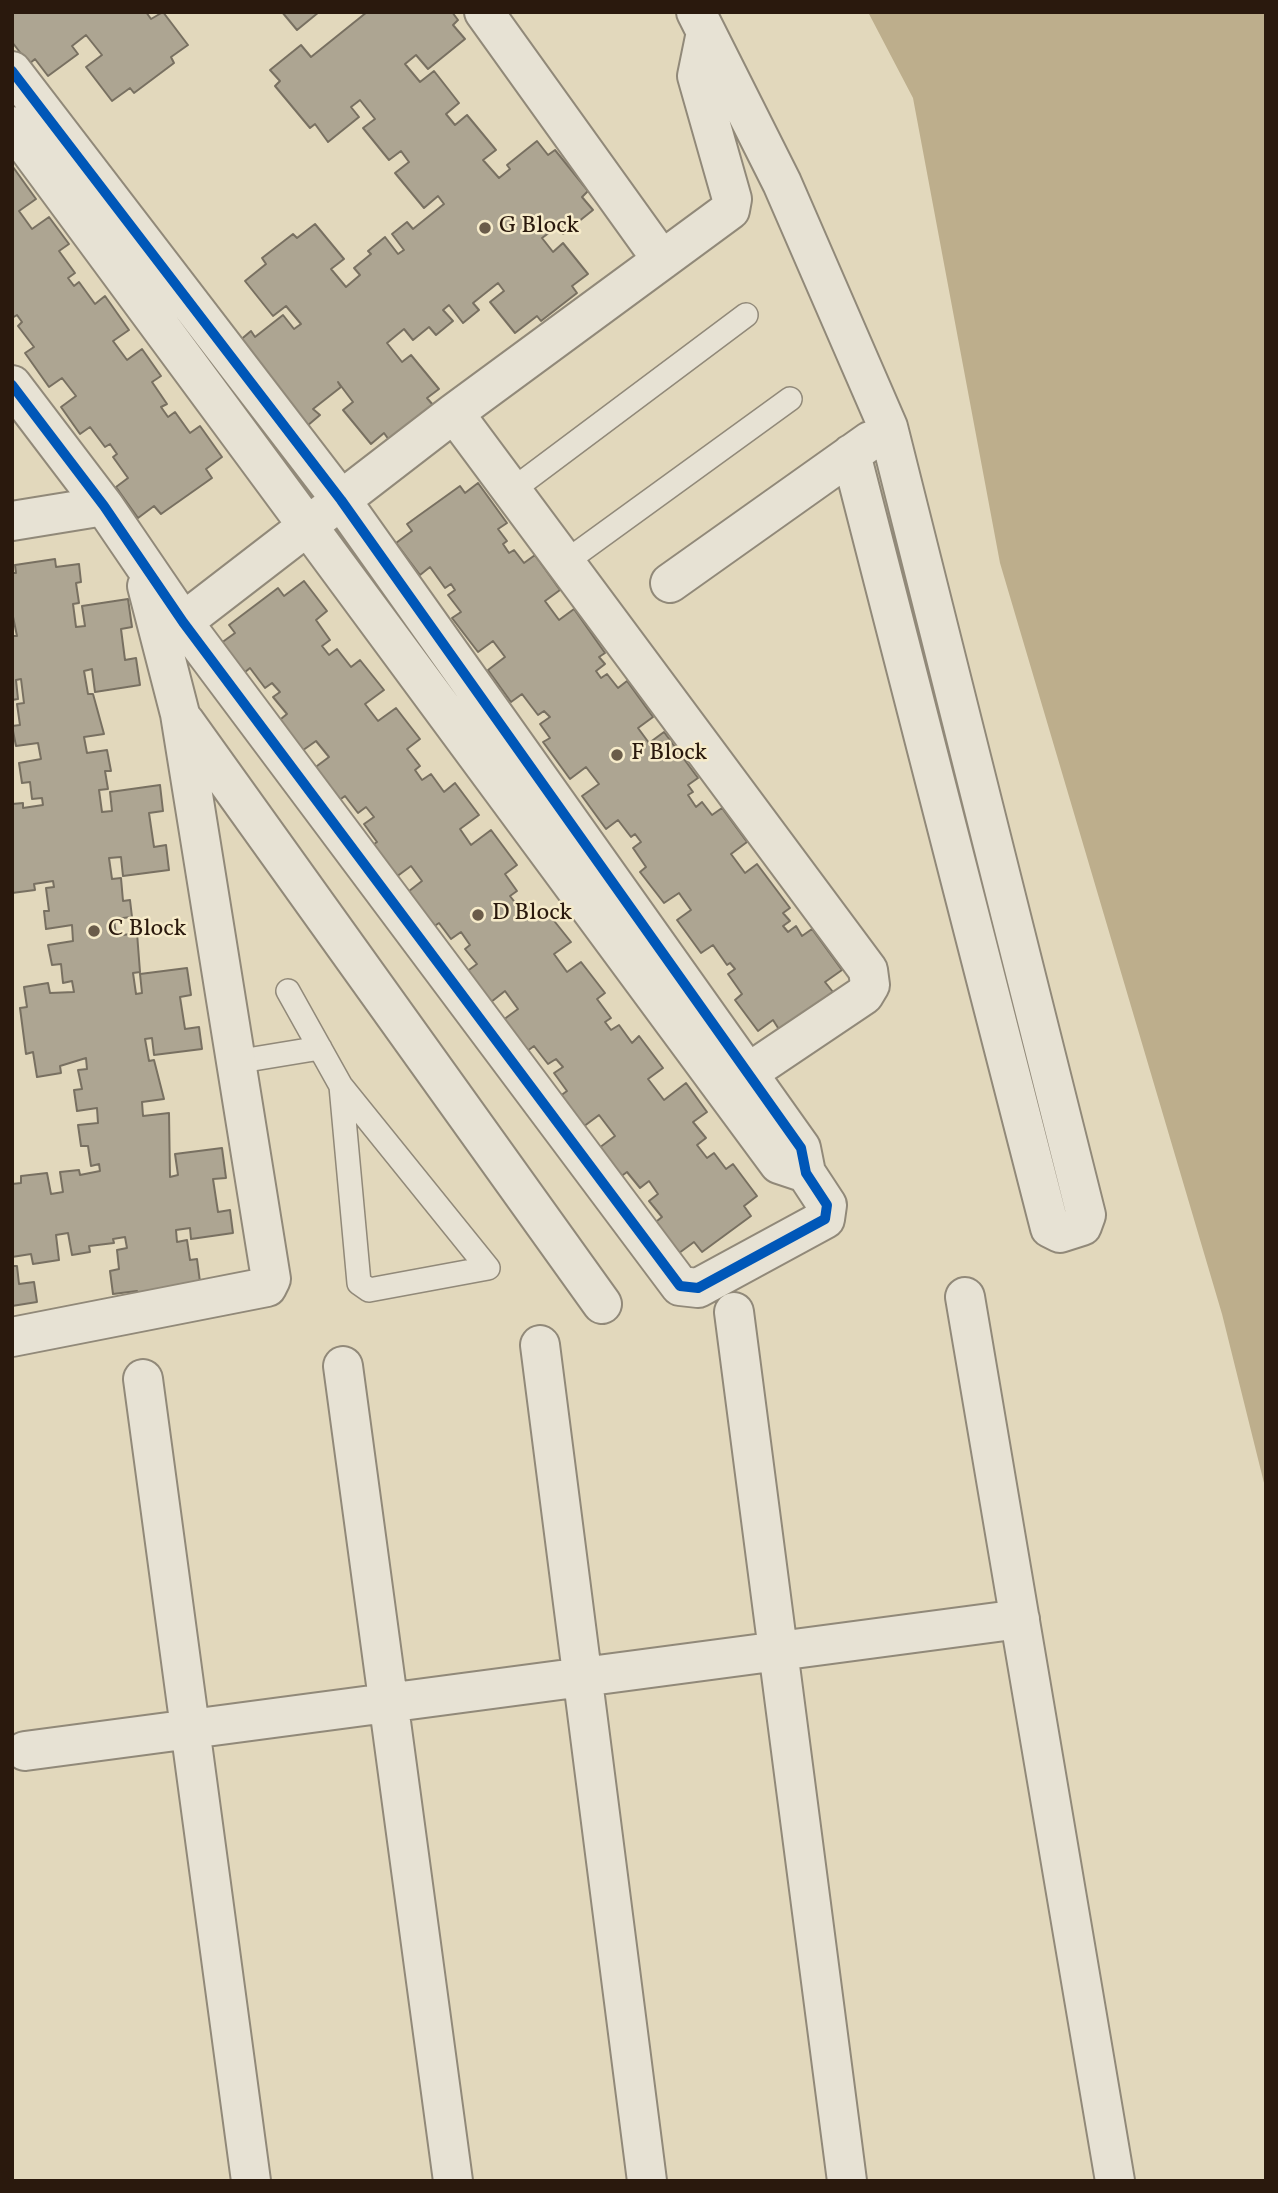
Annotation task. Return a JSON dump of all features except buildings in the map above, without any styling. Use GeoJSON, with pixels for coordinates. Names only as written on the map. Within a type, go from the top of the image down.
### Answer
{"type":"FeatureCollection","features":[{"type":"Feature","properties":{"kind":"street"},"geometry":{"type":"LineString","coordinates":[[484,12],[662,260]]}},
{"type":"Feature","properties":{"kind":"street"},"geometry":{"type":"LineString","coordinates":[[183,622],[454,413],[730,210],[732,205],[698,82],[701,22]]}},
{"type":"Feature","properties":{"kind":"street"},"geometry":{"type":"LineString","coordinates":[[701,22],[782,183],[888,427],[1086,1215],[1082,1226],[1060,1233],[1050,1228],[852,454]]}},
{"type":"Feature","properties":{"kind":"street"},"geometry":{"type":"LineString","coordinates":[[12,72],[341,500],[748,1073],[801,1148],[806,1173],[827,1205],[825,1219],[698,1288],[680,1286],[183,622],[104,506],[12,385]]}},
{"type":"Feature","properties":{"kind":"street"},"geometry":{"type":"LineString","coordinates":[[12,125],[779,1164],[806,1173]]}},
{"type":"Feature","properties":{"kind":"street"},"geometry":{"type":"LineString","coordinates":[[454,413],[868,970],[870,985],[864,995],[748,1073]]}},
{"type":"Feature","properties":{"kind":"street"},"geometry":{"type":"LineString","coordinates":[[670,583],[888,427]]}},
{"type":"Feature","properties":{"kind":"street"},"geometry":{"type":"LineString","coordinates":[[12,521],[104,506]]}},
{"type":"Feature","properties":{"kind":"street"},"geometry":{"type":"LineString","coordinates":[[12,1337],[267,1287],[271,1279],[180,714],[140,557]]}},
{"type":"Feature","properties":{"kind":"street"},"geometry":{"type":"LineString","coordinates":[[180,714],[602,1304]]}},
{"type":"Feature","properties":{"kind":"street"},"geometry":{"type":"LineString","coordinates":[[965,1297],[1115,2181]]}},
{"type":"Feature","properties":{"kind":"street"},"geometry":{"type":"LineString","coordinates":[[734,1312],[847,2181]]}},
{"type":"Feature","properties":{"kind":"street"},"geometry":{"type":"LineString","coordinates":[[540,1345],[647,2181]]}},
{"type":"Feature","properties":{"kind":"street"},"geometry":{"type":"LineString","coordinates":[[343,1366],[453,2181]]}},
{"type":"Feature","properties":{"kind":"street"},"geometry":{"type":"LineString","coordinates":[[143,1379],[251,2181]]}},
{"type":"Feature","properties":{"kind":"street"},"geometry":{"type":"LineString","coordinates":[[25,1751],[1020,1619]]}},
{"type":"Feature","properties":{"kind":"lane"},"geometry":{"type":"LineString","coordinates":[[511,491],[746,315]]}},
{"type":"Feature","properties":{"kind":"lane"},"geometry":{"type":"LineString","coordinates":[[564,562],[790,399]]}},
{"type":"Feature","properties":{"kind":"lane"},"geometry":{"type":"LineString","coordinates":[[288,991],[341,1086],[488,1268],[369,1290],[359,1283],[341,1086]]}},
{"type":"Feature","properties":{"kind":"lane"},"geometry":{"type":"LineString","coordinates":[[235,1062],[320,1048]]}},
{"type":"Feature","properties":{"kind":"shaded area"},"geometry":{"type":"Polygon","coordinates":[[[868,12],[1266,12],[1266,1491],[1222,1314],[1000,563],[913,98],[868,12]]]}},
{"type":"Feature","properties":{"kind":"cycle path"},"geometry":{"type":"LineString","coordinates":[[12,71],[341,500],[801,1148],[806,1173],[827,1205],[825,1219],[698,1288],[680,1286],[183,622],[104,506],[12,385]]}},
{"type":"Feature","properties":{"kind":"place","name":"G Block"},"geometry":{"type":"Point","coordinates":[485,228]}},
{"type":"Feature","properties":{"kind":"place","name":"F Block"},"geometry":{"type":"Point","coordinates":[617,755]}},
{"type":"Feature","properties":{"kind":"place","name":"D Block"},"geometry":{"type":"Point","coordinates":[478,915]}},
{"type":"Feature","properties":{"kind":"place","name":"C Block"},"geometry":{"type":"Point","coordinates":[94,931]}}]}
